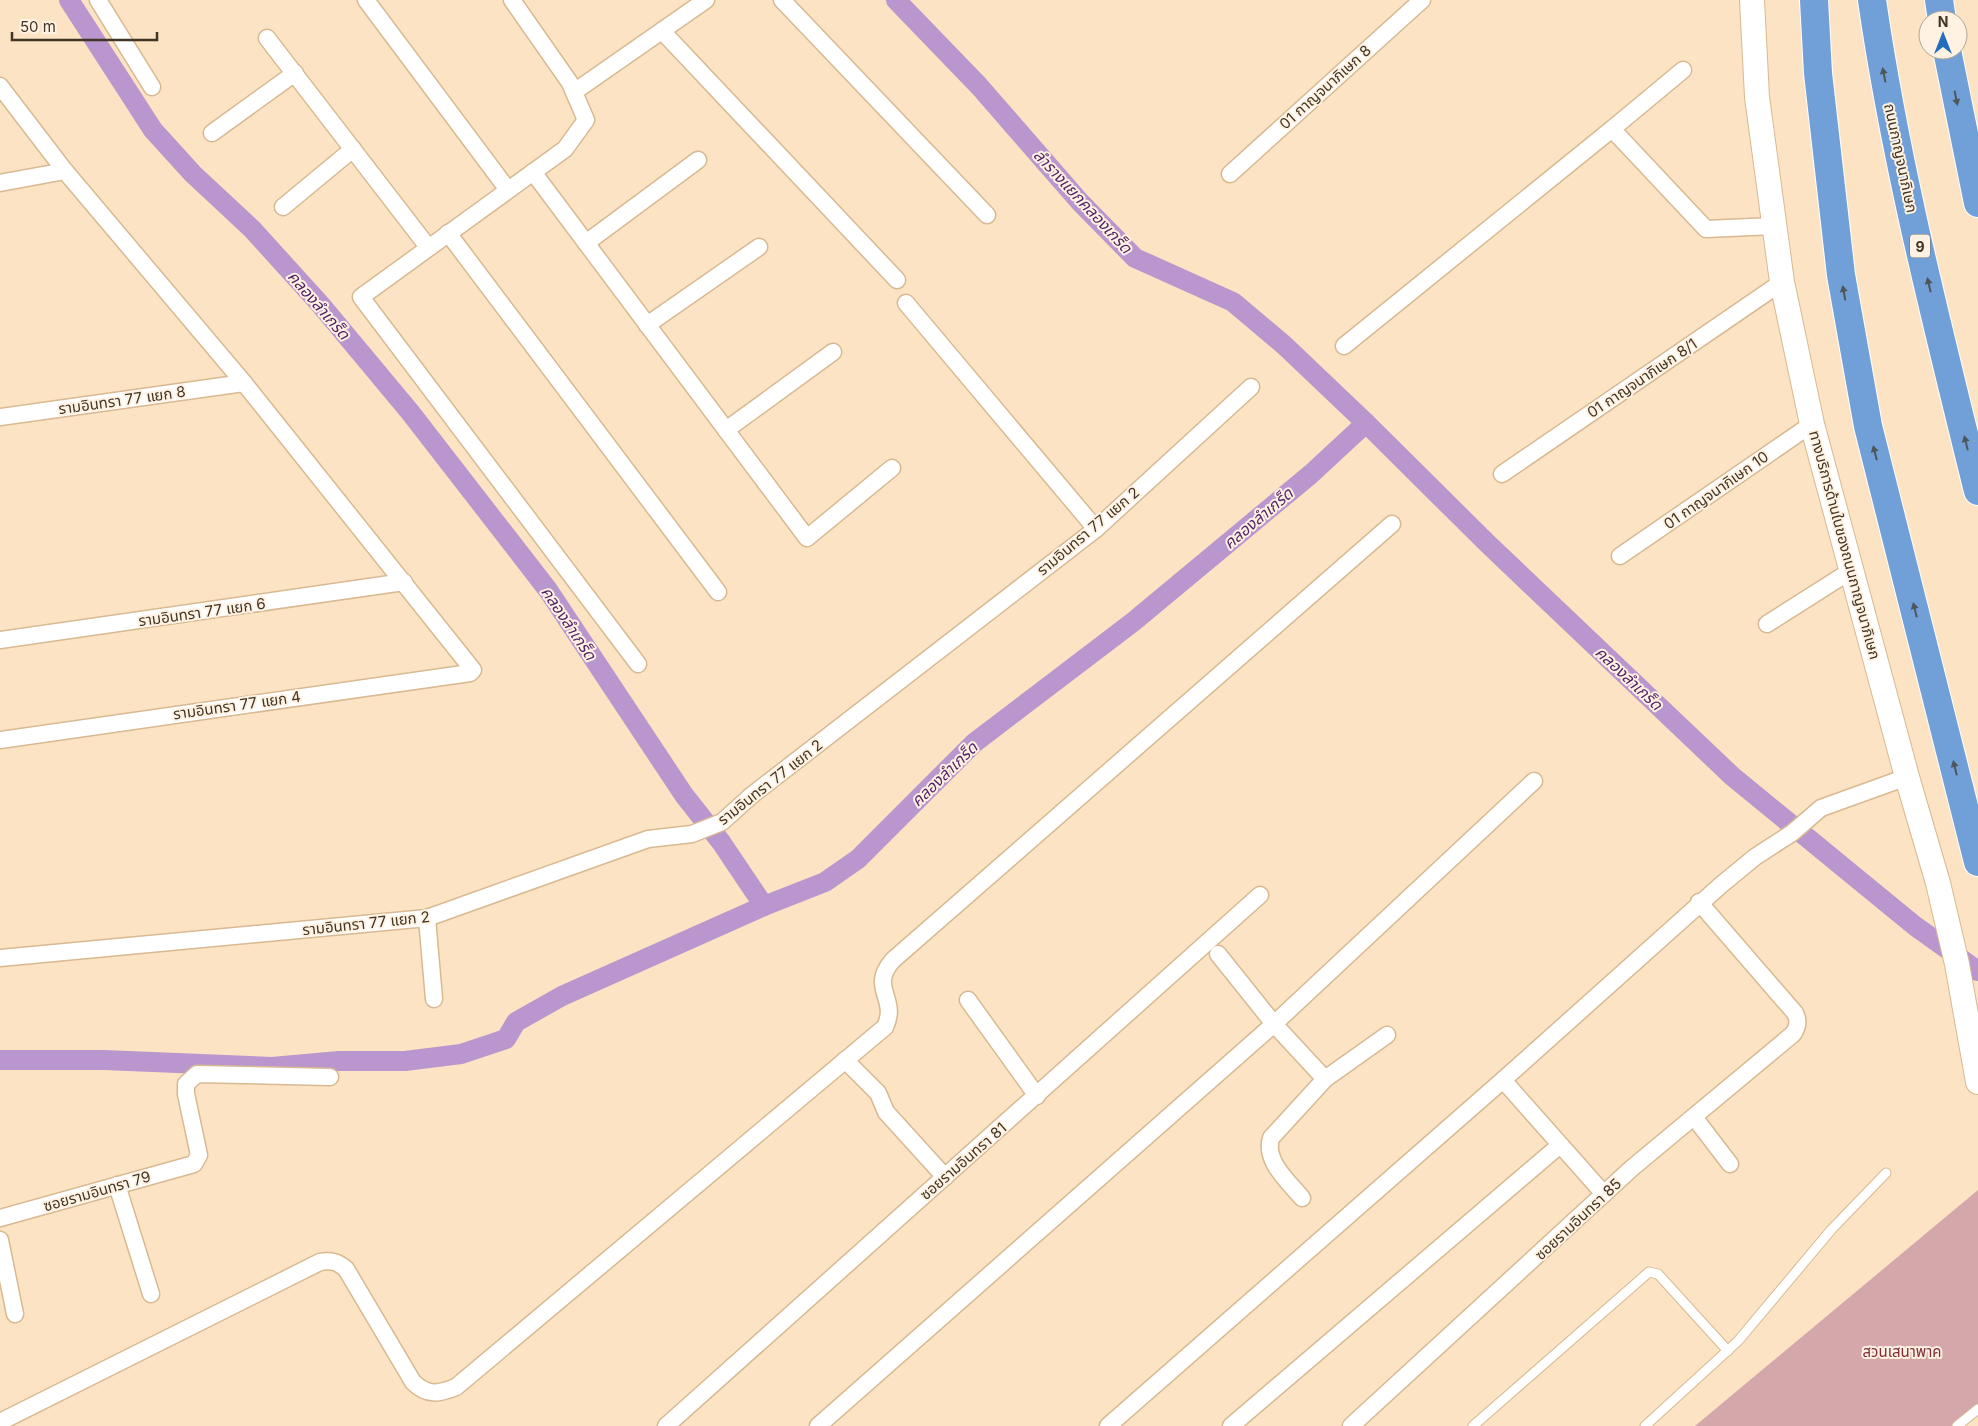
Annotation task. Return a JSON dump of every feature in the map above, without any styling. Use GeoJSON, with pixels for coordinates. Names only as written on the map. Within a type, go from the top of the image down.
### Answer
{"type":"FeatureCollection","features":[{"type":"Feature","properties":{"kind":"highway"},"geometry":{"type":"LineString","coordinates":[[1814,0],[1818,73],[1841,275],[1868,426],[1978,862]]}},
{"type":"Feature","properties":{"kind":"highway","name":"ถนนกาญจนาภิเษก"},"geometry":{"type":"LineString","coordinates":[[1872,0],[1880,56],[1904,180],[1978,490]]}},
{"type":"Feature","properties":{"kind":"highway"},"geometry":{"type":"LineString","coordinates":[[1949,60],[1978,203]]}},
{"type":"Feature","properties":{"kind":"main road","name":"ทางบริการด้านในของถนนกาญจนาภิเษก"},"geometry":{"type":"LineString","coordinates":[[1752,0],[1757,96],[1782,282],[1812,424],[1906,777],[1938,882],[1956,964],[1971,1012],[1978,1082]]}},
{"type":"Feature","properties":{"kind":"street"},"geometry":{"type":"LineString","coordinates":[[98,0],[152,87]]}},
{"type":"Feature","properties":{"kind":"street"},"geometry":{"type":"LineString","coordinates":[[366,0],[508,190]]}},
{"type":"Feature","properties":{"kind":"street"},"geometry":{"type":"LineString","coordinates":[[574,92],[706,0]]}},
{"type":"Feature","properties":{"kind":"street"},"geometry":{"type":"LineString","coordinates":[[782,0],[987,215]]}},
{"type":"Feature","properties":{"kind":"street","name":"01 กาญจนาภิเษก 8"},"geometry":{"type":"LineString","coordinates":[[1230,174],[1422,0]]}},
{"type":"Feature","properties":{"kind":"street"},"geometry":{"type":"LineString","coordinates":[[518,2],[574,92],[586,120],[565,149],[360,297],[638,664]]}},
{"type":"Feature","properties":{"kind":"street"},"geometry":{"type":"LineString","coordinates":[[662,31],[897,280]]}},
{"type":"Feature","properties":{"kind":"street"},"geometry":{"type":"LineString","coordinates":[[268,38],[428,247]]}},
{"type":"Feature","properties":{"kind":"street"},"geometry":{"type":"LineString","coordinates":[[1344,346],[1683,70]]}},
{"type":"Feature","properties":{"kind":"street"},"geometry":{"type":"LineString","coordinates":[[212,133],[295,73]]}},
{"type":"Feature","properties":{"kind":"street"},"geometry":{"type":"LineString","coordinates":[[0,86],[65,171],[244,383],[404,582]]}},
{"type":"Feature","properties":{"kind":"street"},"geometry":{"type":"LineString","coordinates":[[1612,129],[1706,229],[1774,226]]}},
{"type":"Feature","properties":{"kind":"street"},"geometry":{"type":"LineString","coordinates":[[283,207],[353,149]]}},
{"type":"Feature","properties":{"kind":"street"},"geometry":{"type":"LineString","coordinates":[[586,243],[698,160]]}},
{"type":"Feature","properties":{"kind":"street"},"geometry":{"type":"LineString","coordinates":[[0,183],[65,171]]}},
{"type":"Feature","properties":{"kind":"street"},"geometry":{"type":"LineString","coordinates":[[533,172],[807,538],[892,468]]}},
{"type":"Feature","properties":{"kind":"street"},"geometry":{"type":"LineString","coordinates":[[448,233],[718,592]]}},
{"type":"Feature","properties":{"kind":"street"},"geometry":{"type":"LineString","coordinates":[[647,324],[759,246]]}},
{"type":"Feature","properties":{"kind":"street","name":"01 กาญจนาภิเษก 8/1"},"geometry":{"type":"LineString","coordinates":[[1502,474],[1782,282]]}},
{"type":"Feature","properties":{"kind":"street"},"geometry":{"type":"LineString","coordinates":[[906,303],[1096,528]]}},
{"type":"Feature","properties":{"kind":"street"},"geometry":{"type":"LineString","coordinates":[[726,430],[833,352]]}},
{"type":"Feature","properties":{"kind":"street","name":"รามอินทรา 77 แยก 8"},"geometry":{"type":"LineString","coordinates":[[0,417],[244,383]]}},
{"type":"Feature","properties":{"kind":"street","name":"รามอินทรา 77 แยก 2"},"geometry":{"type":"LineString","coordinates":[[0,958],[427,918],[648,839],[692,834],[722,822],[752,795],[1096,528],[1251,387]]}},
{"type":"Feature","properties":{"kind":"street","name":"01 กาญจนาภิเษก 10"},"geometry":{"type":"LineString","coordinates":[[1620,556],[1812,424]]}},
{"type":"Feature","properties":{"kind":"street"},"geometry":{"type":"LineString","coordinates":[[0,1422],[320,1262],[328,1261],[338,1263],[346,1269],[413,1382],[420,1389],[430,1393],[442,1393],[456,1387],[884,1027],[889,1017],[890,1009],[881,982],[884,970],[893,960],[1392,524]]}},
{"type":"Feature","properties":{"kind":"street"},"geometry":{"type":"LineString","coordinates":[[1766,624],[1852,570]]}},
{"type":"Feature","properties":{"kind":"street","name":"รามอินทรา 77 แยก 6"},"geometry":{"type":"LineString","coordinates":[[0,640],[404,582]]}},
{"type":"Feature","properties":{"kind":"street","name":"รามอินทรา 77 แยก 4"},"geometry":{"type":"LineString","coordinates":[[0,740],[470,673],[473,670],[404,582]]}},
{"type":"Feature","properties":{"kind":"street"},"geometry":{"type":"LineString","coordinates":[[1108,1426],[1503,1080],[1699,902],[1755,857],[1792,833],[1821,808],[1906,777]]}},
{"type":"Feature","properties":{"kind":"street"},"geometry":{"type":"LineString","coordinates":[[818,1426],[1274,1024],[1534,781]]}},
{"type":"Feature","properties":{"kind":"street","name":"ซอยรามอินทรา 81"},"geometry":{"type":"LineString","coordinates":[[666,1426],[1260,895]]}},
{"type":"Feature","properties":{"kind":"street","name":"ซอยรามอินทรา 85"},"geometry":{"type":"LineString","coordinates":[[1351,1426],[1604,1194],[1793,1034],[1797,1028],[1798,1018],[1795,1013],[1699,902]]}},
{"type":"Feature","properties":{"kind":"street"},"geometry":{"type":"LineString","coordinates":[[427,918],[434,999]]}},
{"type":"Feature","properties":{"kind":"street"},"geometry":{"type":"LineString","coordinates":[[1218,954],[1274,1024],[1325,1079]]}},
{"type":"Feature","properties":{"kind":"street"},"geometry":{"type":"LineString","coordinates":[[968,1000],[1037,1096]]}},
{"type":"Feature","properties":{"kind":"street"},"geometry":{"type":"LineString","coordinates":[[1302,1198],[1271,1159],[1268,1146],[1271,1138],[1325,1079],[1387,1035]]}},
{"type":"Feature","properties":{"kind":"street"},"geometry":{"type":"LineString","coordinates":[[845,1060],[878,1093],[886,1112],[945,1177]]}},
{"type":"Feature","properties":{"kind":"street","name":"ซอยรามอินทรา 79"},"geometry":{"type":"LineString","coordinates":[[0,1218],[194,1164],[199,1155],[186,1094],[186,1084],[198,1074],[330,1077]]}},
{"type":"Feature","properties":{"kind":"street"},"geometry":{"type":"LineString","coordinates":[[1503,1080],[1604,1194]]}},
{"type":"Feature","properties":{"kind":"street"},"geometry":{"type":"LineString","coordinates":[[1694,1117],[1730,1164]]}},
{"type":"Feature","properties":{"kind":"street"},"geometry":{"type":"LineString","coordinates":[[1231,1426],[1560,1145]]}},
{"type":"Feature","properties":{"kind":"street"},"geometry":{"type":"LineString","coordinates":[[118,1185],[151,1294]]}},
{"type":"Feature","properties":{"kind":"street"},"geometry":{"type":"LineString","coordinates":[[0,1240],[15,1314]]}},
{"type":"Feature","properties":{"kind":"lane"},"geometry":{"type":"LineString","coordinates":[[1645,1426],[1728,1351],[1831,1230],[1886,1173]]}},
{"type":"Feature","properties":{"kind":"lane"},"geometry":{"type":"LineString","coordinates":[[1473,1426],[1649,1272],[1658,1274],[1728,1351]]}},
{"type":"Feature","properties":{"kind":"lane"},"geometry":{"type":"LineString","coordinates":[[1957,1426],[1978,1410]]}},
{"type":"Feature","properties":{"kind":"green space","name":"สวนเสนาพาค"},"geometry":{"type":"Polygon","coordinates":[[[1978,1190],[1978,1406],[1954,1426],[1695,1426],[1978,1190]]]}},
{"type":"Feature","properties":{"kind":"waterway","name":"คลองลำเกร็ด"},"geometry":{"type":"LineString","coordinates":[[69,0],[153,130],[193,174],[252,229],[320,304],[410,412],[548,590],[684,795],[721,842],[764,906],[825,882],[858,859],[974,743],[1133,622],[1311,474],[1366,423],[1488,544],[1732,776],[1915,926],[1978,971]]}},
{"type":"Feature","properties":{"kind":"waterway","name":"ลำรางแยกคลองเกร็ด"},"geometry":{"type":"LineString","coordinates":[[896,0],[979,86],[1080,202],[1135,258],[1233,302],[1284,345],[1366,423]]}},
{"type":"Feature","properties":{"kind":"waterway"},"geometry":{"type":"LineString","coordinates":[[0,1060],[104,1060],[272,1067],[339,1061],[405,1061],[461,1054],[506,1039],[516,1022],[562,996],[764,906]]}}]}
